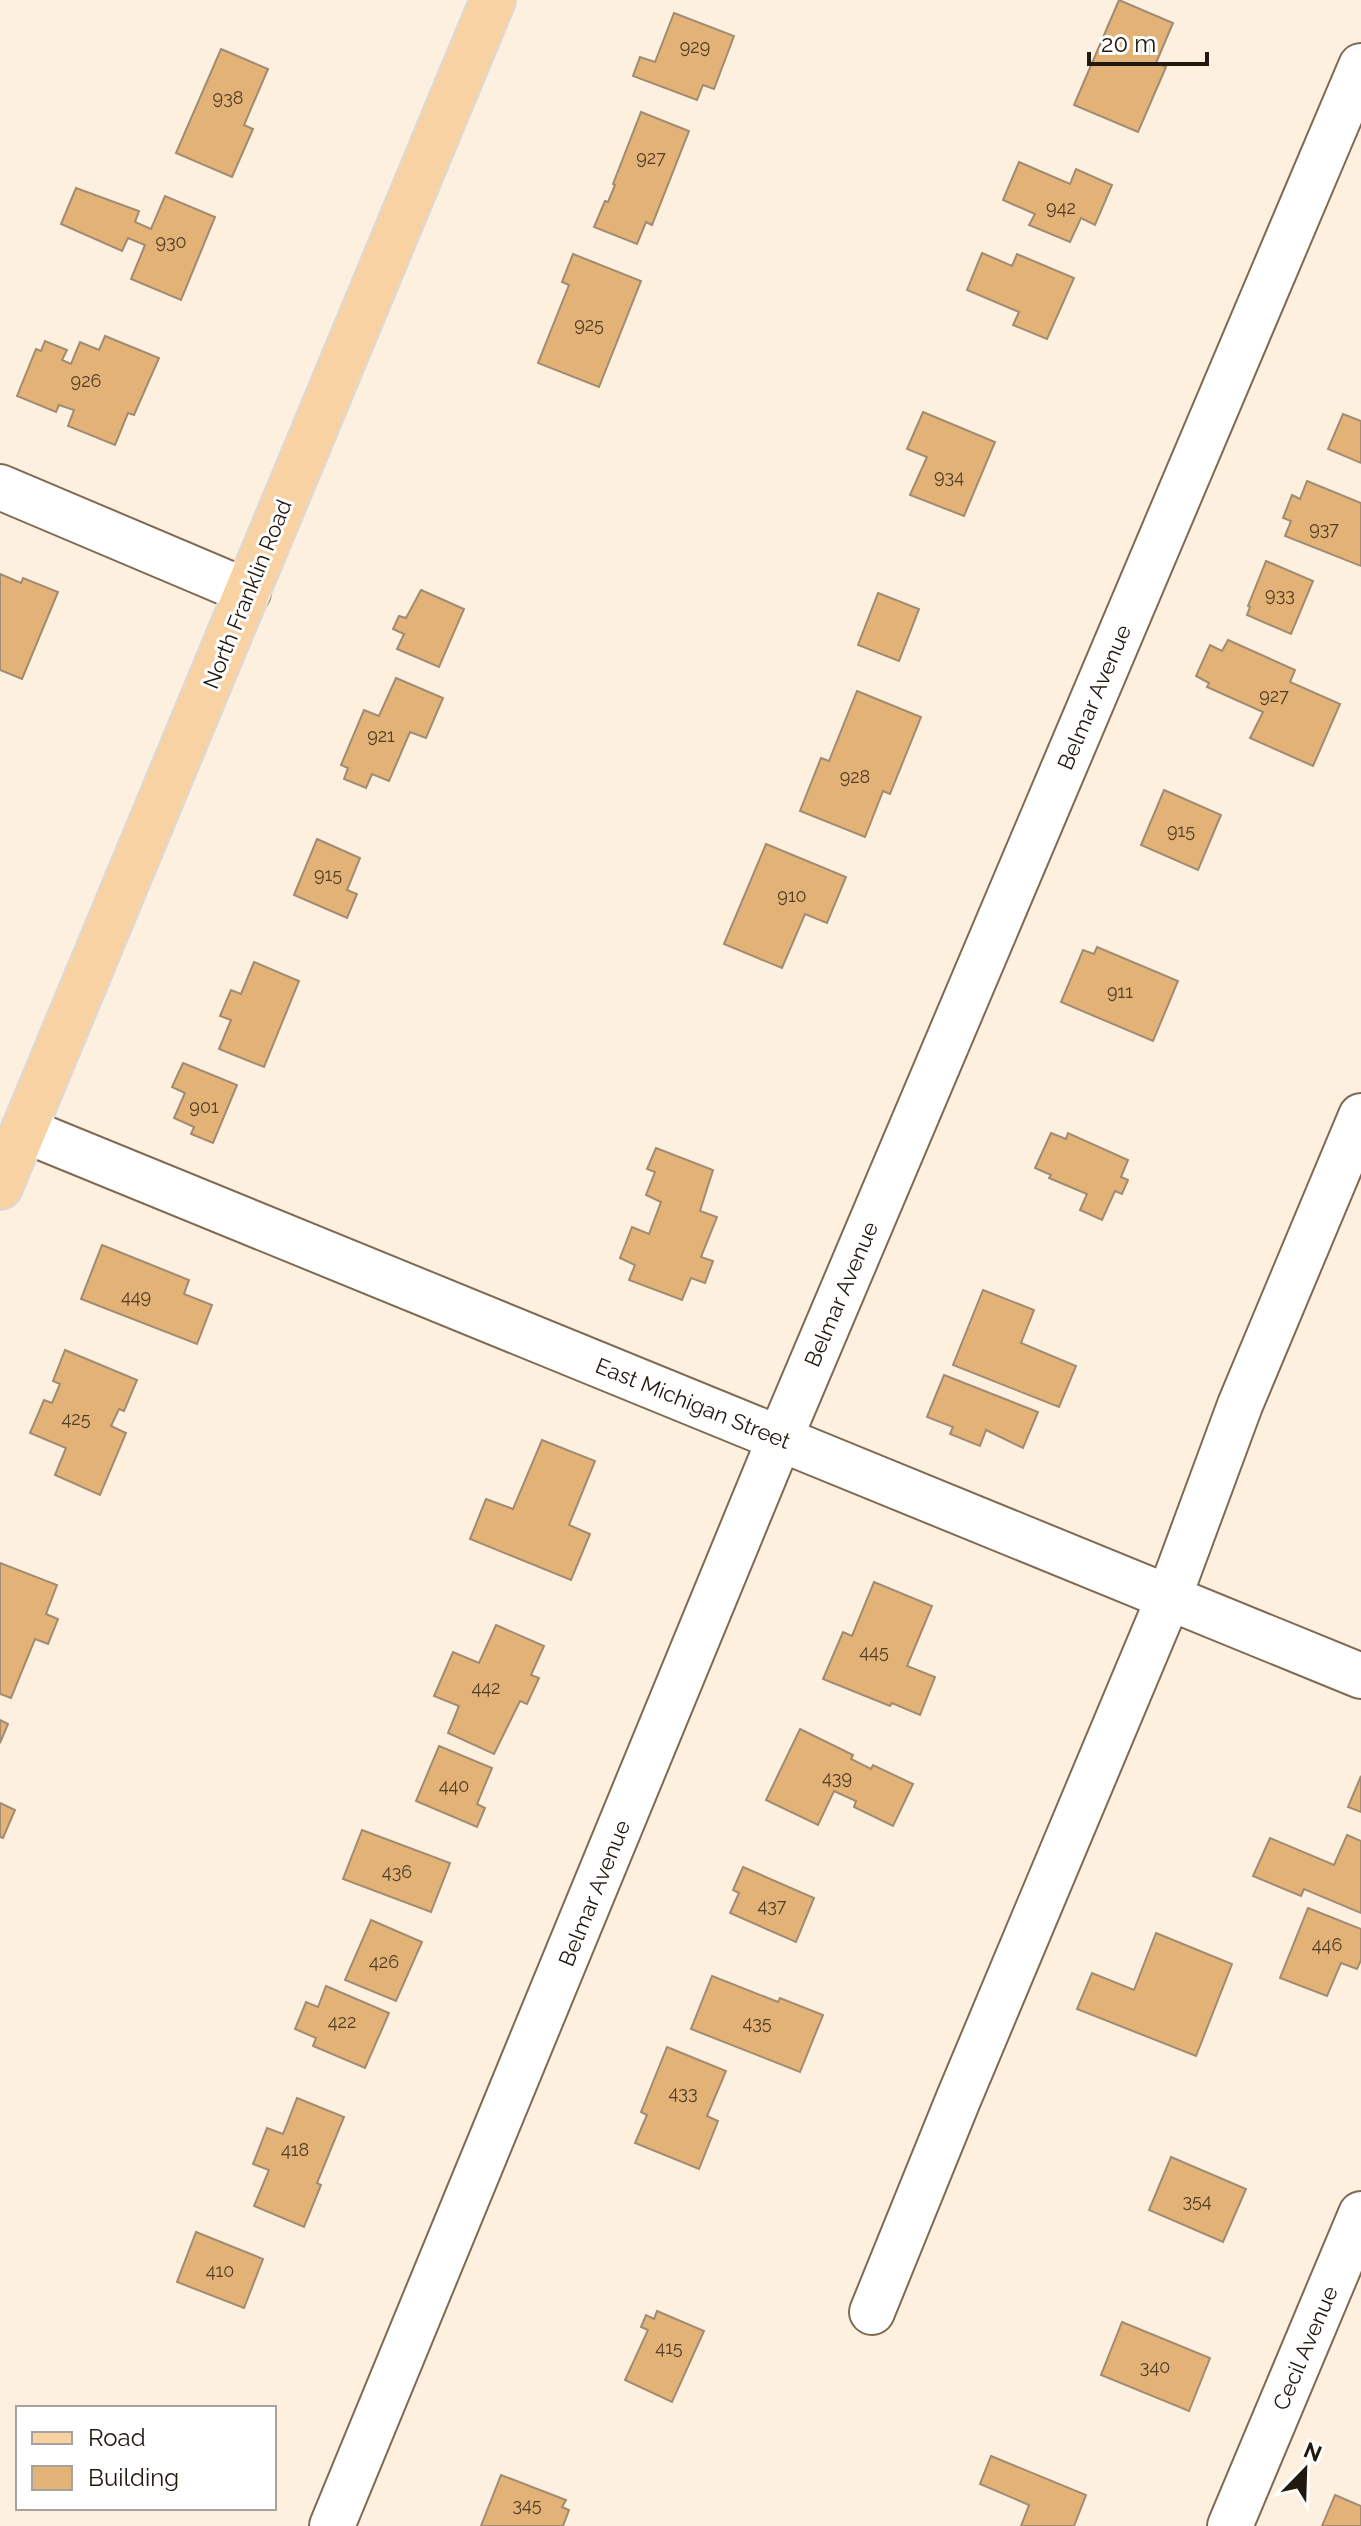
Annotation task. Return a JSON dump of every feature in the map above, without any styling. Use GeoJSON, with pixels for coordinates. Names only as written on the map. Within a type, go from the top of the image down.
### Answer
{"type":"FeatureCollection","features":[{"type":"Feature","properties":{"kind":"main road","name":"North Franklin Road"},"geometry":{"type":"LineString","coordinates":[[0,1187],[493,0]]}},
{"type":"Feature","properties":{"kind":"street","name":"Belmar Avenue"},"geometry":{"type":"LineString","coordinates":[[332,2526],[780,1438],[1361,66]]}},
{"type":"Feature","properties":{"kind":"street"},"geometry":{"type":"LineString","coordinates":[[0,487],[248,592]]}},
{"type":"Feature","properties":{"kind":"street"},"geometry":{"type":"LineString","coordinates":[[872,2312],[1169,1597],[1240,1405],[1361,1116]]}},
{"type":"Feature","properties":{"kind":"street","name":"East Michigan Street"},"geometry":{"type":"LineString","coordinates":[[24,1130],[1361,1676]]}},
{"type":"Feature","properties":{"kind":"street","name":"Cecil Avenue"},"geometry":{"type":"LineString","coordinates":[[1230,2526],[1361,2214]]}},
{"type":"Feature","properties":{"kind":"building"},"geometry":{"type":"Polygon","coordinates":[[[1119,0],[1173,23],[1156,63],[1166,67],[1138,132],[1074,105],[1119,0]]]}},
{"type":"Feature","properties":{"kind":"building"},"geometry":{"type":"Polygon","coordinates":[[[674,13],[734,36],[714,89],[703,85],[697,100],[633,76],[640,57],[655,62],[674,13]]]}},
{"type":"Feature","properties":{"kind":"building"},"geometry":{"type":"Polygon","coordinates":[[[221,49],[268,69],[244,125],[253,129],[232,177],[176,153],[221,49]]]}},
{"type":"Feature","properties":{"kind":"building"},"geometry":{"type":"Polygon","coordinates":[[[641,112],[689,131],[652,225],[646,222],[637,244],[594,227],[615,185],[641,112]]]}},
{"type":"Feature","properties":{"kind":"building"},"geometry":{"type":"Polygon","coordinates":[[[1019,162],[1070,184],[1076,169],[1112,185],[1095,225],[1081,218],[1070,242],[1029,225],[1035,214],[1003,200],[1019,162]]]}},
{"type":"Feature","properties":{"kind":"building"},"geometry":{"type":"Polygon","coordinates":[[[76,188],[139,211],[135,222],[151,229],[165,196],[215,217],[181,300],[131,279],[145,245],[128,238],[122,251],[61,224],[76,188]]]}},
{"type":"Feature","properties":{"kind":"building"},"geometry":{"type":"Polygon","coordinates":[[[982,253],[1012,266],[1017,254],[1074,278],[1047,339],[1013,325],[1019,312],[967,290],[982,253]]]}},
{"type":"Feature","properties":{"kind":"building"},"geometry":{"type":"Polygon","coordinates":[[[573,254],[641,281],[599,387],[538,363],[569,285],[562,282],[573,254]]]}},
{"type":"Feature","properties":{"kind":"building"},"geometry":{"type":"Polygon","coordinates":[[[105,336],[159,358],[134,415],[128,413],[115,445],[68,426],[74,410],[59,405],[56,412],[17,396],[36,349],[41,351],[45,341],[67,350],[62,360],[71,364],[80,342],[99,350],[105,336]]]}},
{"type":"Feature","properties":{"kind":"building"},"geometry":{"type":"Polygon","coordinates":[[[923,412],[995,442],[964,516],[910,495],[927,457],[907,449],[923,412]]]}},
{"type":"Feature","properties":{"kind":"building"},"geometry":{"type":"Polygon","coordinates":[[[1343,414],[1361,421],[1361,463],[1328,449],[1343,414]]]}},
{"type":"Feature","properties":{"kind":"building"},"geometry":{"type":"Polygon","coordinates":[[[1307,481],[1361,503],[1361,566],[1285,536],[1291,521],[1283,518],[1292,495],[1300,499],[1307,481]]]}},
{"type":"Feature","properties":{"kind":"building"},"geometry":{"type":"Polygon","coordinates":[[[1266,561],[1313,581],[1291,634],[1247,615],[1266,561]]]}},
{"type":"Feature","properties":{"kind":"building"},"geometry":{"type":"Polygon","coordinates":[[[0,574],[21,583],[23,578],[58,592],[22,679],[0,670],[0,574]]]}},
{"type":"Feature","properties":{"kind":"building"},"geometry":{"type":"Polygon","coordinates":[[[421,590],[464,609],[439,667],[397,649],[404,634],[393,629],[399,616],[406,618],[421,590]]]}},
{"type":"Feature","properties":{"kind":"building"},"geometry":{"type":"Polygon","coordinates":[[[878,593],[919,609],[899,661],[858,645],[878,593]]]}},
{"type":"Feature","properties":{"kind":"building"},"geometry":{"type":"Polygon","coordinates":[[[1228,640],[1295,670],[1290,682],[1340,704],[1313,766],[1250,738],[1263,712],[1207,687],[1209,683],[1196,676],[1210,645],[1222,651],[1228,640]]]}},
{"type":"Feature","properties":{"kind":"building"},"geometry":{"type":"Polygon","coordinates":[[[396,678],[443,698],[426,738],[410,732],[389,781],[372,774],[366,788],[344,779],[348,768],[341,765],[364,710],[379,716],[396,678]]]}},
{"type":"Feature","properties":{"kind":"building"},"geometry":{"type":"Polygon","coordinates":[[[857,691],[921,717],[890,794],[883,791],[865,837],[800,811],[821,758],[829,761],[857,691]]]}},
{"type":"Feature","properties":{"kind":"building"},"geometry":{"type":"Polygon","coordinates":[[[1164,790],[1221,815],[1198,870],[1141,845],[1164,790]]]}},
{"type":"Feature","properties":{"kind":"building"},"geometry":{"type":"Polygon","coordinates":[[[317,839],[360,858],[347,890],[357,894],[347,918],[294,895],[317,839]]]}},
{"type":"Feature","properties":{"kind":"building"},"geometry":{"type":"Polygon","coordinates":[[[766,844],[846,877],[827,923],[805,914],[782,968],[724,944],[766,844]]]}},
{"type":"Feature","properties":{"kind":"building"},"geometry":{"type":"Polygon","coordinates":[[[1097,947],[1178,981],[1153,1041],[1061,1002],[1083,950],[1094,954],[1097,947]]]}},
{"type":"Feature","properties":{"kind":"building"},"geometry":{"type":"Polygon","coordinates":[[[254,962],[299,981],[264,1067],[219,1049],[231,1020],[220,1016],[231,990],[241,994],[254,962]]]}},
{"type":"Feature","properties":{"kind":"building"},"geometry":{"type":"Polygon","coordinates":[[[183,1063],[237,1085],[213,1143],[191,1134],[194,1127],[174,1118],[185,1093],[172,1087],[183,1063]]]}},
{"type":"Feature","properties":{"kind":"building"},"geometry":{"type":"Polygon","coordinates":[[[1051,1133],[1066,1139],[1068,1133],[1128,1160],[1121,1177],[1128,1180],[1122,1194],[1115,1191],[1102,1220],[1080,1210],[1087,1194],[1049,1178],[1051,1175],[1035,1168],[1051,1133]]]}},
{"type":"Feature","properties":{"kind":"building"},"geometry":{"type":"Polygon","coordinates":[[[656,1148],[713,1170],[700,1211],[717,1217],[701,1257],[713,1261],[705,1283],[691,1278],[682,1300],[629,1280],[635,1265],[620,1258],[632,1227],[649,1234],[661,1202],[646,1195],[655,1172],[647,1169],[656,1148]]]}},
{"type":"Feature","properties":{"kind":"building"},"geometry":{"type":"Polygon","coordinates":[[[102,1245],[189,1280],[184,1294],[212,1305],[197,1344],[81,1299],[102,1245]]]}},
{"type":"Feature","properties":{"kind":"building"},"geometry":{"type":"Polygon","coordinates":[[[983,1290],[1034,1310],[1021,1343],[1076,1366],[1059,1407],[953,1365],[983,1290]]]}},
{"type":"Feature","properties":{"kind":"building"},"geometry":{"type":"Polygon","coordinates":[[[65,1350],[137,1380],[124,1411],[119,1409],[111,1426],[126,1433],[100,1495],[55,1475],[66,1448],[30,1433],[44,1400],[52,1403],[60,1384],[53,1381],[65,1350]]]}},
{"type":"Feature","properties":{"kind":"building"},"geometry":{"type":"Polygon","coordinates":[[[944,1375],[1038,1412],[1023,1448],[986,1430],[980,1446],[950,1434],[953,1427],[927,1417],[944,1375]]]}},
{"type":"Feature","properties":{"kind":"building"},"geometry":{"type":"Polygon","coordinates":[[[542,1440],[595,1461],[569,1525],[590,1534],[571,1580],[470,1539],[486,1499],[513,1509],[542,1440]]]}},
{"type":"Feature","properties":{"kind":"building"},"geometry":{"type":"Polygon","coordinates":[[[0,1563],[57,1585],[46,1614],[58,1619],[48,1644],[35,1639],[11,1698],[0,1694],[0,1563]]]}},
{"type":"Feature","properties":{"kind":"building"},"geometry":{"type":"Polygon","coordinates":[[[874,1582],[932,1606],[907,1666],[935,1677],[920,1715],[823,1679],[843,1632],[852,1636],[874,1582]]]}},
{"type":"Feature","properties":{"kind":"building"},"geometry":{"type":"Polygon","coordinates":[[[496,1625],[544,1646],[531,1675],[539,1678],[527,1704],[520,1701],[494,1754],[448,1733],[459,1706],[434,1696],[453,1652],[479,1663],[496,1625]]]}},
{"type":"Feature","properties":{"kind":"building"},"geometry":{"type":"Polygon","coordinates":[[[0,1720],[8,1724],[0,1743],[0,1720]]]}},
{"type":"Feature","properties":{"kind":"building"},"geometry":{"type":"Polygon","coordinates":[[[800,1729],[853,1755],[851,1759],[871,1769],[873,1765],[913,1784],[893,1826],[854,1807],[856,1801],[834,1791],[818,1825],[766,1800],[800,1729]]]}},
{"type":"Feature","properties":{"kind":"building"},"geometry":{"type":"Polygon","coordinates":[[[439,1746],[492,1768],[477,1804],[485,1808],[477,1827],[416,1801],[439,1746]]]}},
{"type":"Feature","properties":{"kind":"building"},"geometry":{"type":"Polygon","coordinates":[[[1361,1776],[1361,1812],[1348,1807],[1361,1776]]]}},
{"type":"Feature","properties":{"kind":"building"},"geometry":{"type":"Polygon","coordinates":[[[0,1803],[15,1810],[3,1838],[0,1837],[0,1803]]]}},
{"type":"Feature","properties":{"kind":"building"},"geometry":{"type":"Polygon","coordinates":[[[362,1830],[450,1863],[431,1912],[343,1879],[362,1830]]]}},
{"type":"Feature","properties":{"kind":"building"},"geometry":{"type":"Polygon","coordinates":[[[1347,1835],[1361,1841],[1361,1913],[1304,1889],[1301,1896],[1253,1876],[1270,1838],[1334,1865],[1347,1835]]]}},
{"type":"Feature","properties":{"kind":"building"},"geometry":{"type":"Polygon","coordinates":[[[743,1867],[814,1898],[796,1942],[730,1913],[739,1893],[733,1890],[743,1867]]]}},
{"type":"Feature","properties":{"kind":"building"},"geometry":{"type":"Polygon","coordinates":[[[1308,1908],[1361,1929],[1361,1960],[1357,1969],[1341,1963],[1327,1996],[1280,1978],[1308,1908]]]}},
{"type":"Feature","properties":{"kind":"building"},"geometry":{"type":"Polygon","coordinates":[[[371,1920],[422,1942],[396,2001],[345,1980],[371,1920]]]}},
{"type":"Feature","properties":{"kind":"building"},"geometry":{"type":"Polygon","coordinates":[[[1156,1933],[1232,1964],[1196,2056],[1077,2009],[1092,1973],[1134,1990],[1156,1933]]]}},
{"type":"Feature","properties":{"kind":"building"},"geometry":{"type":"Polygon","coordinates":[[[712,1976],[778,2002],[780,1998],[823,2015],[800,2072],[691,2029],[712,1976]]]}},
{"type":"Feature","properties":{"kind":"building"},"geometry":{"type":"Polygon","coordinates":[[[326,1986],[389,2013],[365,2068],[313,2046],[316,2038],[295,2029],[306,2002],[318,2007],[326,1986]]]}},
{"type":"Feature","properties":{"kind":"building"},"geometry":{"type":"Polygon","coordinates":[[[667,2047],[726,2071],[707,2116],[718,2121],[699,2169],[635,2143],[647,2115],[641,2112],[667,2047]]]}},
{"type":"Feature","properties":{"kind":"building"},"geometry":{"type":"Polygon","coordinates":[[[297,2098],[344,2117],[317,2183],[321,2185],[304,2227],[254,2206],[269,2170],[253,2164],[267,2128],[283,2134],[297,2098]]]}},
{"type":"Feature","properties":{"kind":"building"},"geometry":{"type":"Polygon","coordinates":[[[1171,2157],[1246,2189],[1223,2242],[1149,2210],[1171,2157]]]}},
{"type":"Feature","properties":{"kind":"building"},"geometry":{"type":"Polygon","coordinates":[[[196,2232],[263,2259],[244,2308],[177,2282],[196,2232]]]}},
{"type":"Feature","properties":{"kind":"building"},"geometry":{"type":"Polygon","coordinates":[[[657,2311],[704,2331],[672,2402],[625,2380],[648,2330],[641,2327],[646,2315],[654,2319],[657,2311]]]}},
{"type":"Feature","properties":{"kind":"building"},"geometry":{"type":"Polygon","coordinates":[[[1122,2322],[1210,2358],[1189,2411],[1101,2375],[1122,2322]]]}},
{"type":"Feature","properties":{"kind":"building"},"geometry":{"type":"Polygon","coordinates":[[[991,2456],[1086,2495],[1074,2526],[1021,2526],[1029,2505],[980,2484],[991,2456]]]}},
{"type":"Feature","properties":{"kind":"building"},"geometry":{"type":"Polygon","coordinates":[[[501,2475],[566,2500],[562,2507],[569,2510],[563,2526],[481,2526],[501,2475]]]}},
{"type":"Feature","properties":{"kind":"building"},"geometry":{"type":"Polygon","coordinates":[[[1335,2495],[1361,2506],[1361,2526],[1322,2526],[1335,2495]]]}}]}
